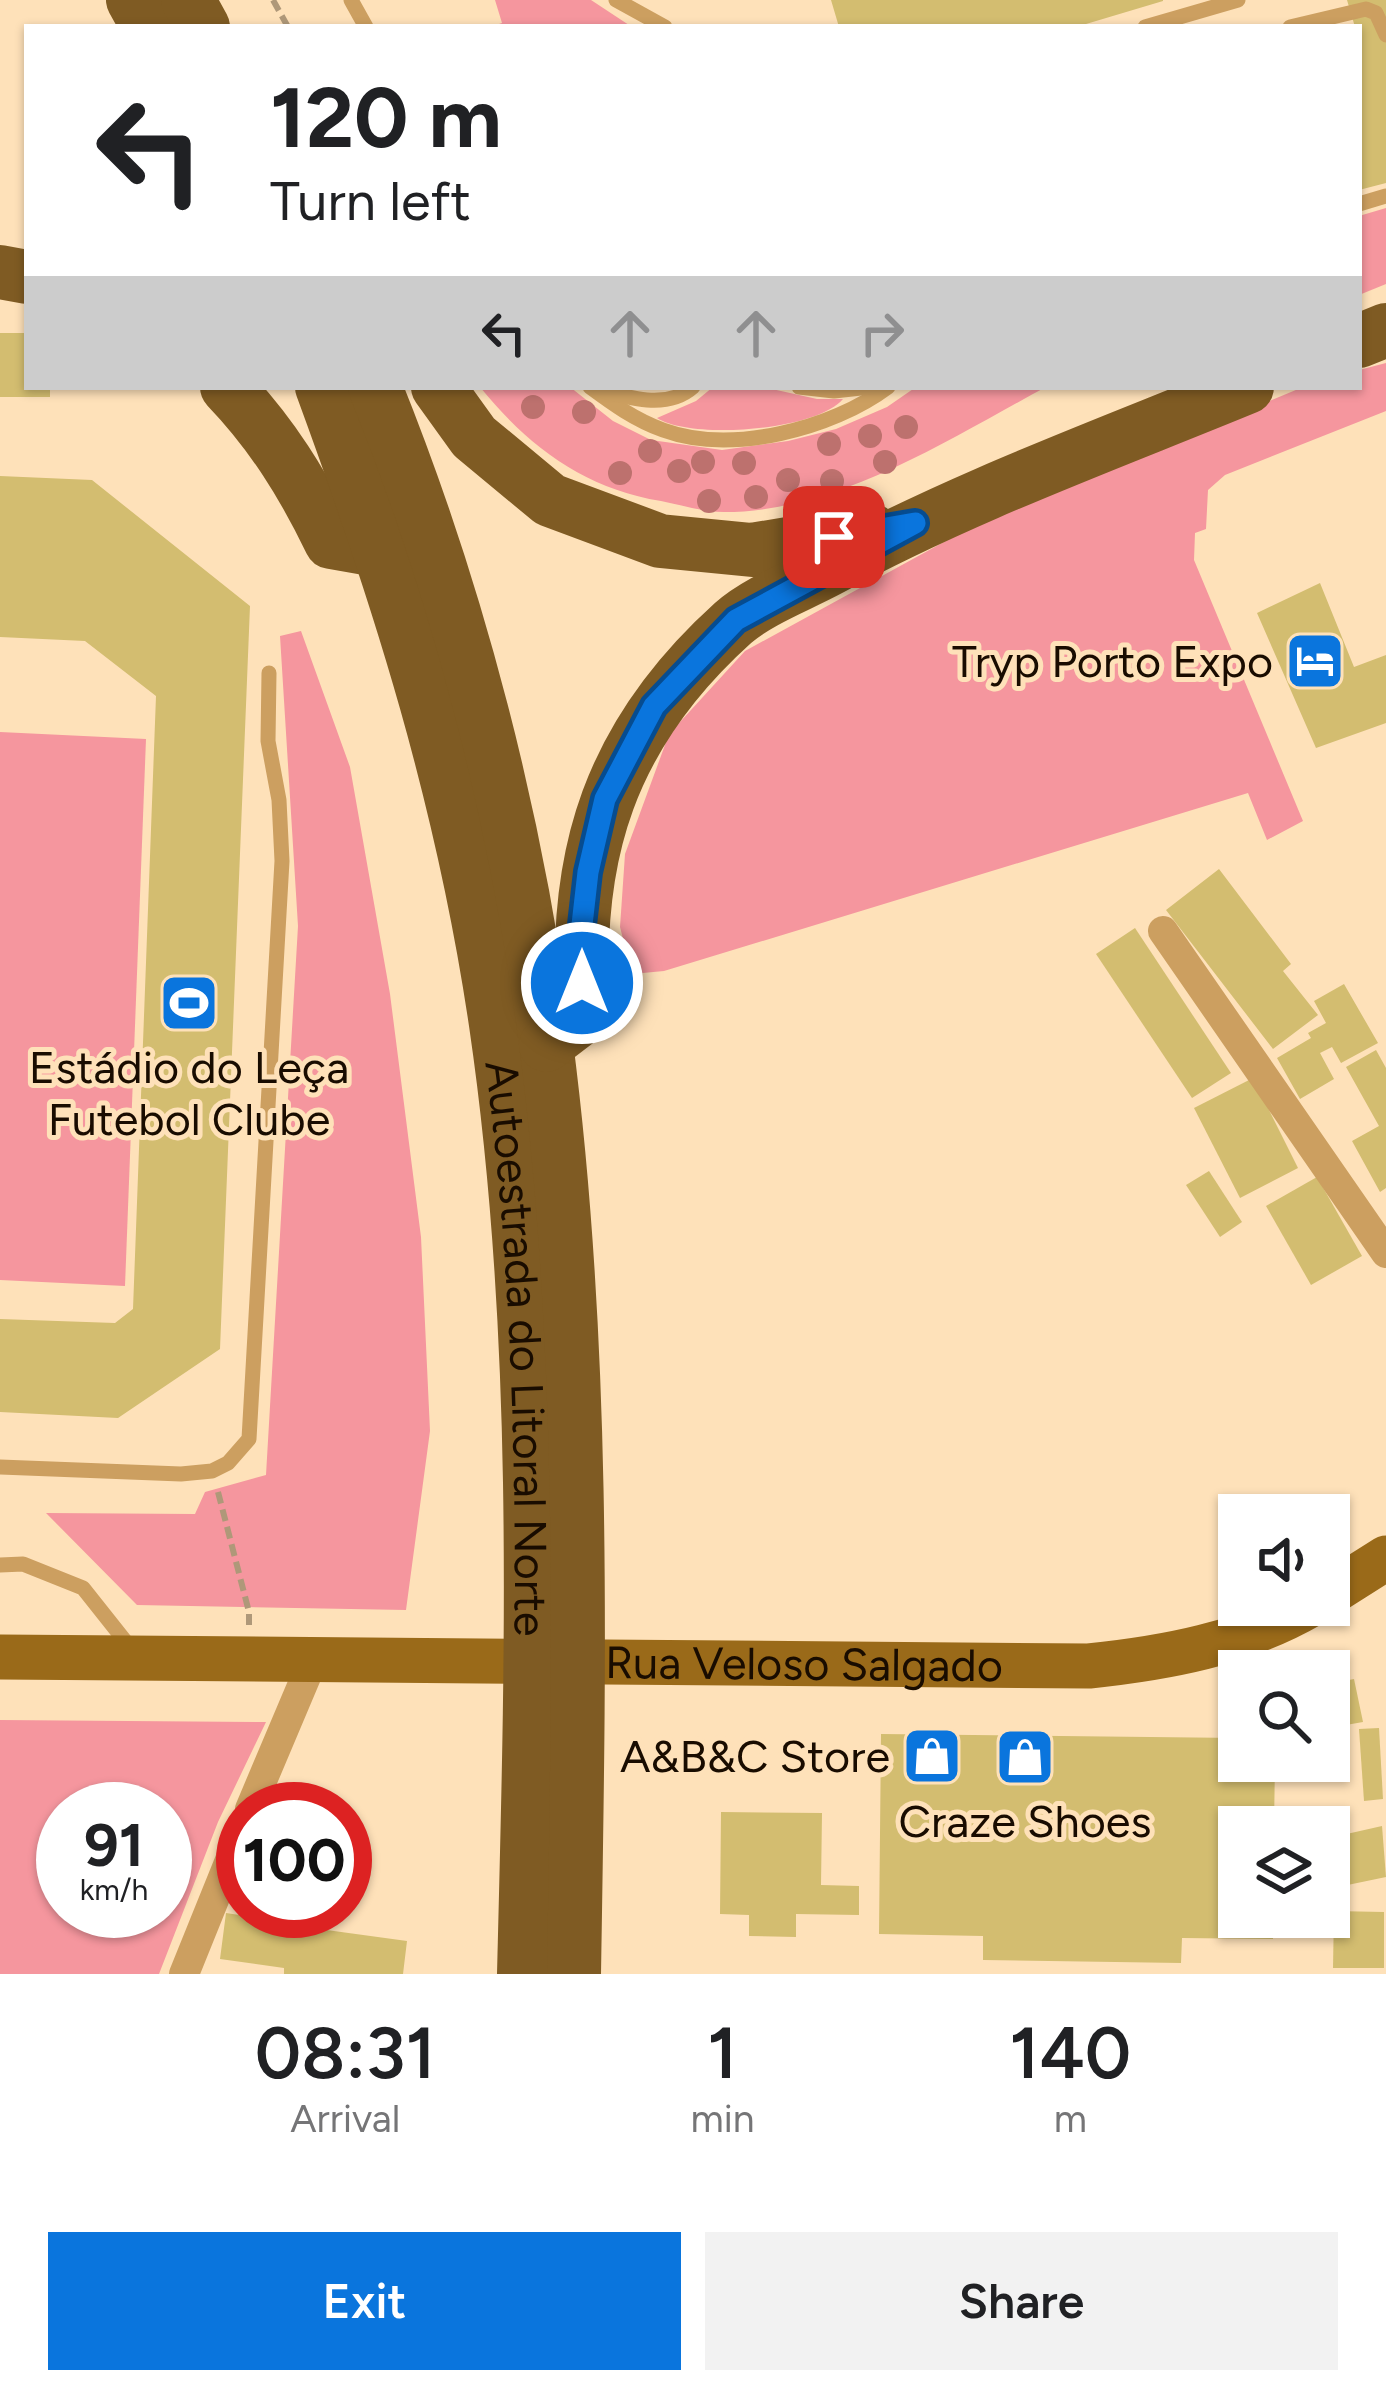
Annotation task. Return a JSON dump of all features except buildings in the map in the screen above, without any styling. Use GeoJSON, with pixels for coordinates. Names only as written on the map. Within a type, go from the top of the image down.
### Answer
{"type":"FeatureCollection","features":[{"type":"Feature","properties":{"kind":"highway"},"geometry":{"type":"LineString","coordinates":[[230,390],[300,478],[331,542],[382,551]]}},
{"type":"Feature","properties":{"kind":"highway","name":"Autoestrada do Litoral Norte"},"geometry":{"type":"LineString","coordinates":[[323,390],[382,551],[446,769],[496,1023],[513,1174],[530,1499],[524,1974]]}},
{"type":"Feature","properties":{"kind":"highway","name":"Autoestrada do Litoral Norte"},"geometry":{"type":"LineString","coordinates":[[376,390],[428,534],[484,730],[532,946],[546,1045],[567,1259],[577,1458],[574,1974]]}},
{"type":"Feature","properties":{"kind":"highway"},"geometry":{"type":"LineString","coordinates":[[440,390],[474,437],[550,500],[660,541],[752,550],[915,523]]}},
{"type":"Feature","properties":{"kind":"highway"},"geometry":{"type":"LineString","coordinates":[[546,1045],[584,1016],[579,951],[588,872],[605,799],[654,706],[736,620],[915,523],[1239,390]]}},
{"type":"Feature","properties":{"kind":"main road"},"geometry":{"type":"LineString","coordinates":[[1350,1581],[1386,1558]]}},
{"type":"Feature","properties":{"kind":"main road","name":"Rua Veloso Salgado"},"geometry":{"type":"LineString","coordinates":[[0,1657],[1089,1666],[1151,1660],[1221,1642],[1259,1626]]}},
{"type":"Feature","properties":{"kind":"street"},"geometry":{"type":"LineString","coordinates":[[1162,931],[1386,1253]]}},
{"type":"Feature","properties":{"kind":"street"},"geometry":{"type":"LineString","coordinates":[[261,1782],[313,1660]]}},
{"type":"Feature","properties":{"kind":"street"},"geometry":{"type":"LineString","coordinates":[[184,1974],[216,1895]]}},
{"type":"Feature","properties":{"kind":"lane"},"geometry":{"type":"LineString","coordinates":[[616,0],[660,24]]}},
{"type":"Feature","properties":{"kind":"lane"},"geometry":{"type":"LineString","coordinates":[[1155,24],[1238,0]]}},
{"type":"Feature","properties":{"kind":"lane"},"geometry":{"type":"LineString","coordinates":[[1301,24],[1350,10],[1376,13],[1386,34]]}},
{"type":"Feature","properties":{"kind":"lane"},"geometry":{"type":"LineString","coordinates":[[595,390],[628,415],[667,432],[736,438],[809,427],[845,415],[884,390]]}},
{"type":"Feature","properties":{"kind":"lane"},"geometry":{"type":"LineString","coordinates":[[606,390],[661,401],[690,390]]}},
{"type":"Feature","properties":{"kind":"lane"},"geometry":{"type":"LineString","coordinates":[[0,1467],[212,1471],[228,1462],[249,1439],[282,861],[279,800],[268,741],[269,673]]}},
{"type":"Feature","properties":{"kind":"lane"},"geometry":{"type":"LineString","coordinates":[[0,1564],[23,1564],[83,1588],[139,1658]]}},
{"type":"Feature","properties":{"kind":"path"},"geometry":{"type":"LineString","coordinates":[[212,1471],[249,1612],[248,1659]]}},
{"type":"Feature","properties":{"kind":"shaded area"},"geometry":{"type":"Polygon","coordinates":[[[495,0],[591,0],[627,24],[499,24],[495,0]]]}},
{"type":"Feature","properties":{"kind":"shaded area"},"geometry":{"type":"Polygon","coordinates":[[[1386,208],[1386,284],[1362,294],[1362,215],[1386,208]]]}},
{"type":"Feature","properties":{"kind":"shaded area"},"geometry":{"type":"Polygon","coordinates":[[[1386,363],[1386,411],[1225,475],[1208,490],[1206,529],[1195,533],[1194,560],[1303,821],[1267,840],[1248,793],[664,971],[632,974],[620,927],[625,854],[669,734],[745,651],[984,520],[1296,390],[1362,390],[1362,369],[1386,363]]]}},
{"type":"Feature","properties":{"kind":"shaded area"},"geometry":{"type":"Polygon","coordinates":[[[483,390],[574,390],[613,421],[651,440],[722,450],[836,429],[887,407],[912,390],[1040,390],[932,449],[850,486],[767,509],[724,512],[607,486],[560,462],[483,390]]]}},
{"type":"Feature","properties":{"kind":"shaded area"},"geometry":{"type":"Polygon","coordinates":[[[709,390],[776,390],[843,399],[807,419],[753,429],[697,429],[657,418],[709,390]]]}},
{"type":"Feature","properties":{"kind":"shaded area"},"geometry":{"type":"Polygon","coordinates":[[[301,631],[350,767],[390,994],[421,1237],[430,1431],[406,1610],[137,1605],[46,1513],[195,1514],[205,1492],[266,1475],[298,926],[280,636],[301,631]]]}},
{"type":"Feature","properties":{"kind":"shaded area"},"geometry":{"type":"Polygon","coordinates":[[[0,732],[146,739],[125,1286],[0,1280],[0,732]]]}},
{"type":"Feature","properties":{"kind":"shaded area"},"geometry":{"type":"Polygon","coordinates":[[[0,1720],[266,1722],[237,1782],[216,1782],[216,1827],[192,1889],[192,1782],[36,1782],[36,1938],[173,1938],[159,1974],[0,1974],[0,1720]]]}},
{"type":"Feature","properties":{"kind":"place","name":"Tryp Porto Expo"},"geometry":{"type":"Point","coordinates":[1315,661]}},
{"type":"Feature","properties":{"kind":"place","name":"Estádio do Leça Futebol Clube"},"geometry":{"type":"Point","coordinates":[189,1003]}},
{"type":"Feature","properties":{"kind":"place","name":"A&B&C Store"},"geometry":{"type":"Point","coordinates":[932,1756]}},
{"type":"Feature","properties":{"kind":"place","name":"Craze Shoes"},"geometry":{"type":"Point","coordinates":[1025,1757]}},
{"type":"Feature","properties":{"kind":"route"},"geometry":{"type":"LineString","coordinates":[[582,983],[579,951],[588,872],[605,799],[654,706],[736,620],[915,523],[834,537]]}}]}
